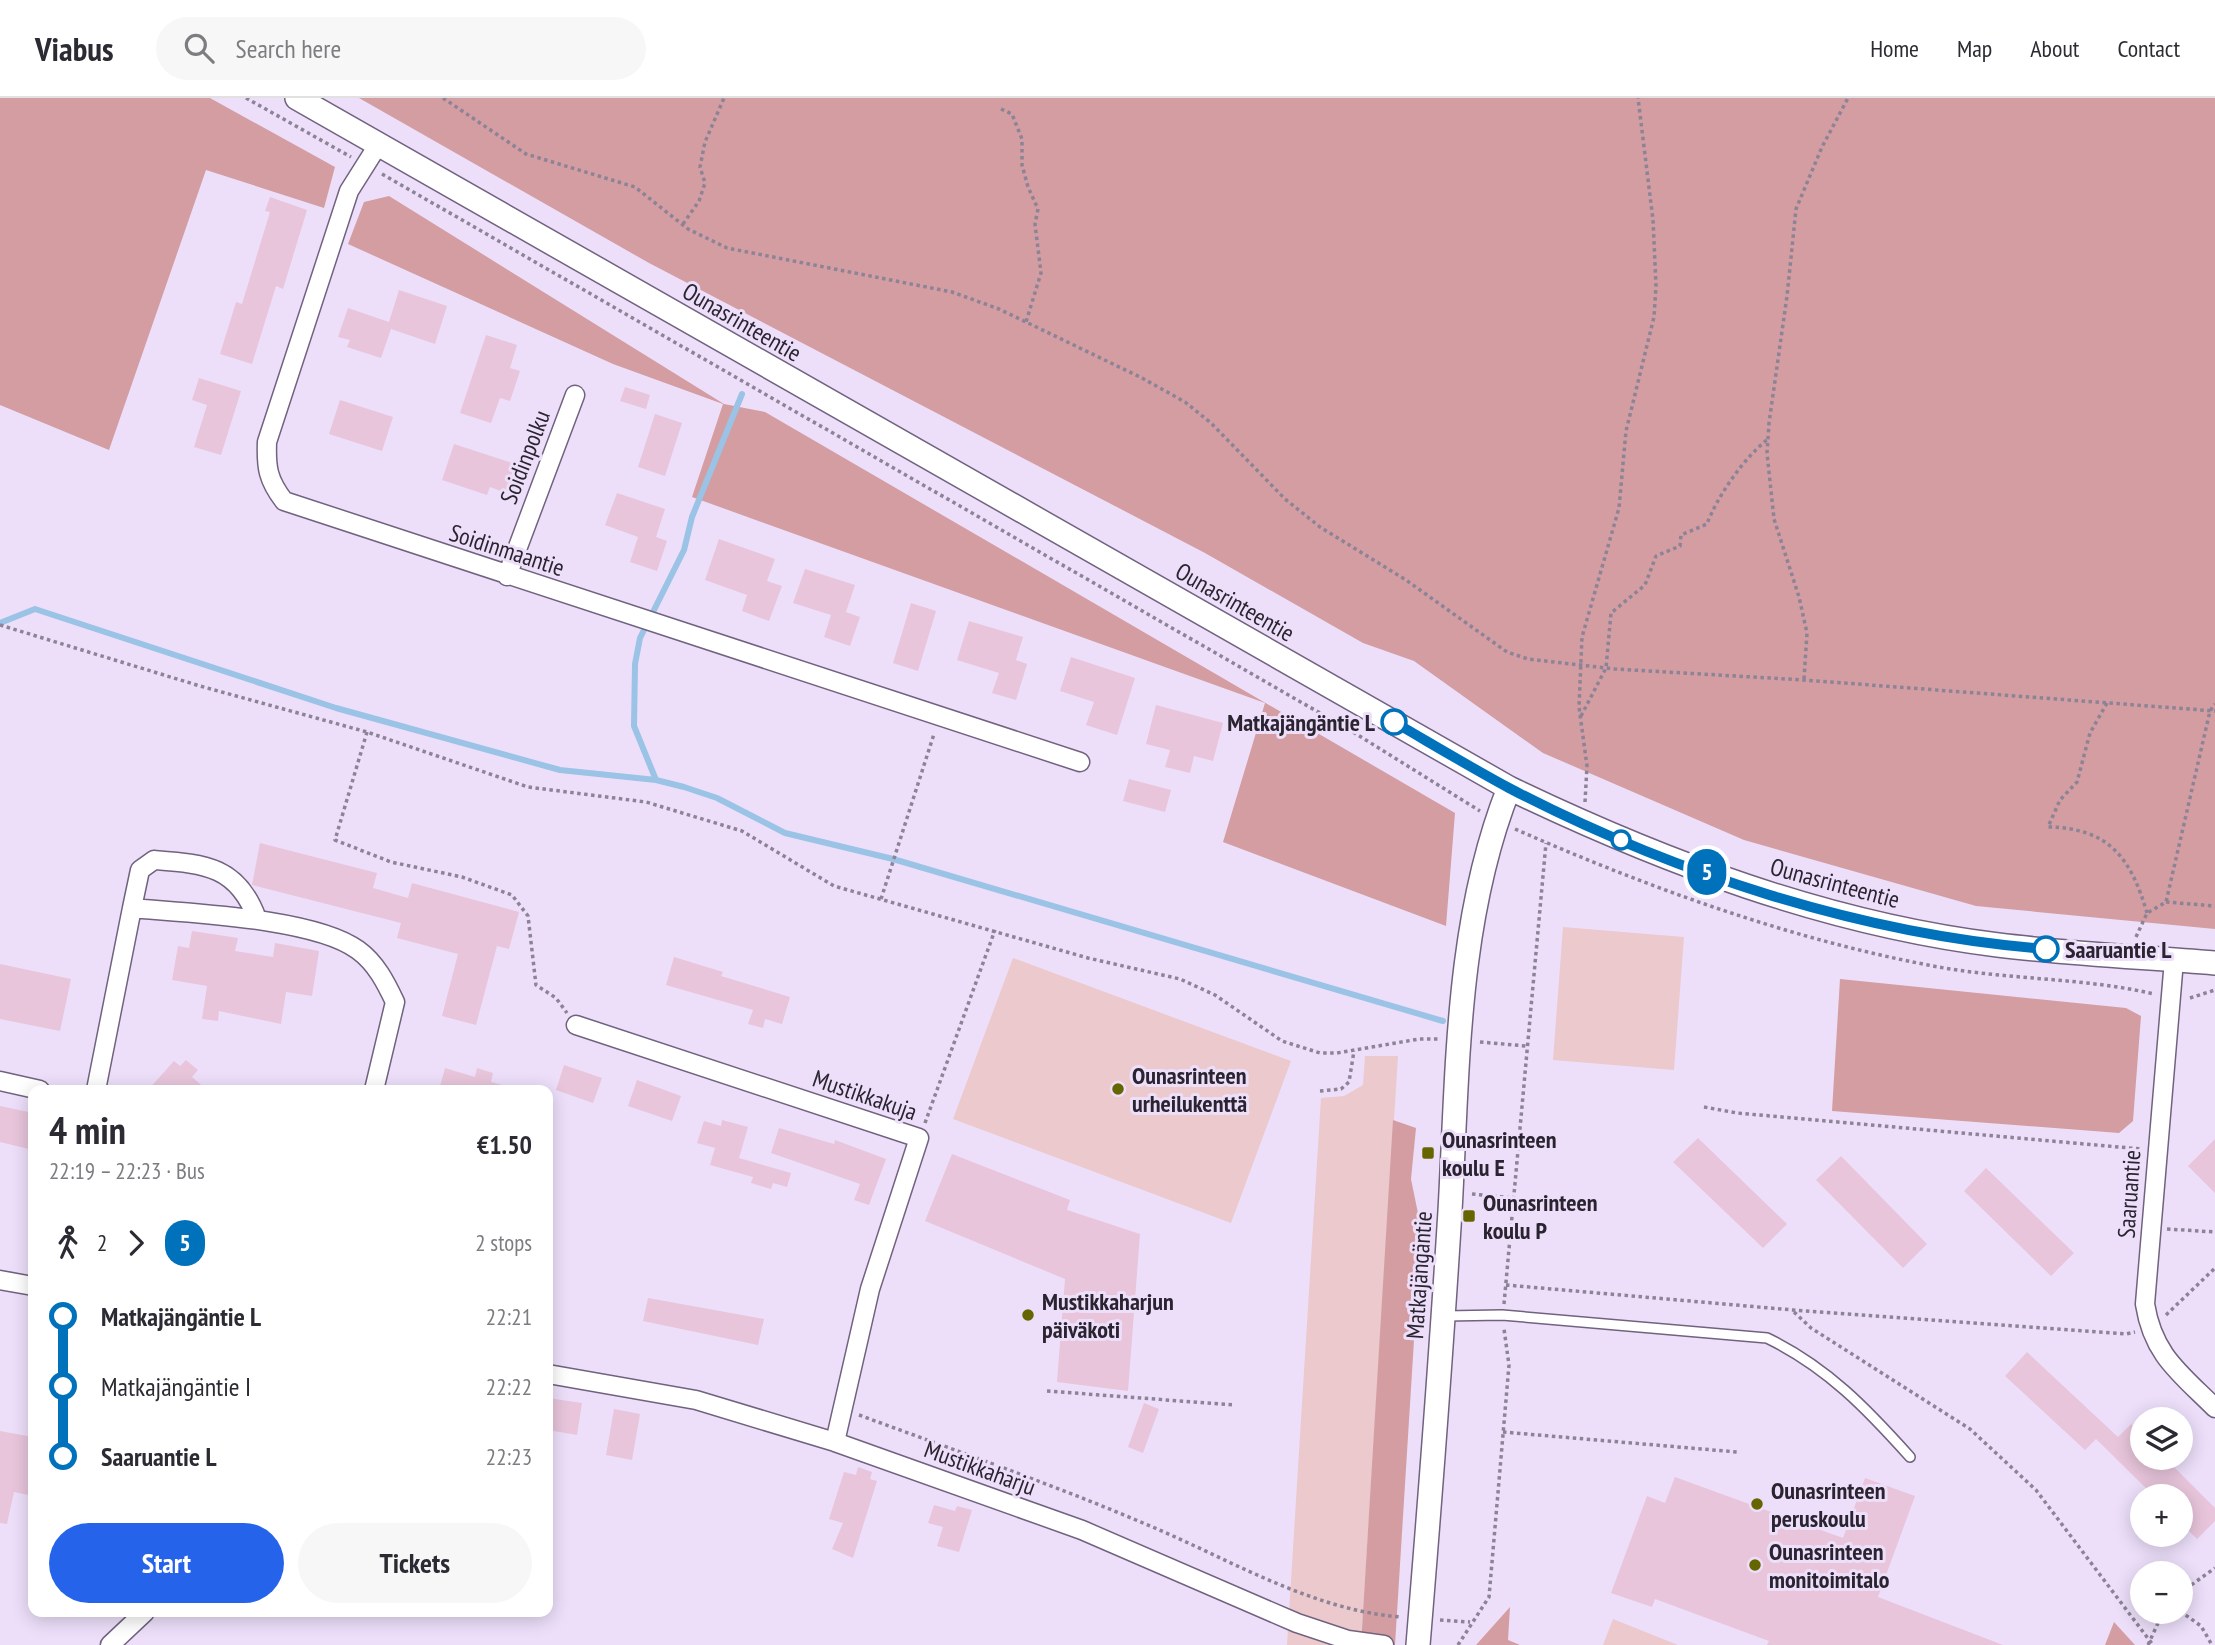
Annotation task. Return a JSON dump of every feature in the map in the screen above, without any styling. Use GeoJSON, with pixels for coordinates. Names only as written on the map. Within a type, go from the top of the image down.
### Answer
{"type":"FeatureCollection","features":[{"type":"Feature","properties":{"kind":"street","name":"Ounasrinteentie"},"geometry":{"type":"LineString","coordinates":[[297,98],[1509,788],[1581,821],[1695,868],[1868,921],[1998,945],[2215,963]]}},
{"type":"Feature","properties":{"kind":"street","name":"Soidinmaantie"},"geometry":{"type":"LineString","coordinates":[[378,145],[349,191],[267,442],[265,469],[271,484],[284,501],[1080,762]]}},
{"type":"Feature","properties":{"kind":"street","name":"Soidinpolku"},"geometry":{"type":"LineString","coordinates":[[507,576],[575,395]]}},
{"type":"Feature","properties":{"kind":"street","name":"Matkajängäntie"},"geometry":{"type":"LineString","coordinates":[[1419,1645],[1460,1040],[1478,890],[1496,820],[1509,788]]}},
{"type":"Feature","properties":{"kind":"street"},"geometry":{"type":"LineString","coordinates":[[97,1085],[140,870],[154,860],[215,868],[238,882],[249,897],[257,919]]}},
{"type":"Feature","properties":{"kind":"street"},"geometry":{"type":"LineString","coordinates":[[132,908],[257,919],[319,933],[357,948],[374,965],[395,1002],[375,1085]]}},
{"type":"Feature","properties":{"kind":"street","name":"Saaruantie"},"geometry":{"type":"LineString","coordinates":[[2174,960],[2145,1304],[2148,1327],[2160,1353],[2215,1408]]}},
{"type":"Feature","properties":{"kind":"street","name":"Mustikkakuja"},"geometry":{"type":"LineString","coordinates":[[576,1025],[919,1138],[870,1289],[835,1442]]}},
{"type":"Feature","properties":{"kind":"street"},"geometry":{"type":"LineString","coordinates":[[0,1081],[28,1087]]}},
{"type":"Feature","properties":{"kind":"street"},"geometry":{"type":"LineString","coordinates":[[0,1280],[28,1285]]}},
{"type":"Feature","properties":{"kind":"street","name":"Mustikkaharju"},"geometry":{"type":"LineString","coordinates":[[553,1375],[696,1400],[835,1442],[1082,1530],[1297,1623],[1348,1640],[1384,1645]]}},
{"type":"Feature","properties":{"kind":"street"},"geometry":{"type":"LineString","coordinates":[[110,1645],[140,1617]]}},
{"type":"Feature","properties":{"kind":"lane"},"geometry":{"type":"LineString","coordinates":[[1443,1316],[1502,1315],[1767,1338],[1803,1355],[1844,1388],[1864,1405],[1910,1457]]}},
{"type":"Feature","properties":{"kind":"path"},"geometry":{"type":"LineString","coordinates":[[443,98],[526,154],[635,187],[683,224],[727,248],[952,292],[1026,322],[1185,402],[1211,423],[1285,499],[1320,527],[1406,580],[1507,652],[1528,659],[1606,668],[2212,711]]}},
{"type":"Feature","properties":{"kind":"path"},"geometry":{"type":"LineString","coordinates":[[683,224],[705,183],[700,167],[705,142],[724,98]]}},
{"type":"Feature","properties":{"kind":"path"},"geometry":{"type":"LineString","coordinates":[[1581,821],[1587,766],[1580,718],[1579,665],[1588,606],[1619,508],[1626,431],[1654,317],[1656,255],[1638,98]]}},
{"type":"Feature","properties":{"kind":"path"},"geometry":{"type":"LineString","coordinates":[[1804,680],[1807,633],[1799,597],[1774,519],[1769,485],[1769,439],[1796,209],[1822,147],[1847,98]]}},
{"type":"Feature","properties":{"kind":"path"},"geometry":{"type":"LineString","coordinates":[[1001,109],[1012,114],[1023,139],[1022,165],[1038,209],[1035,224],[1041,273],[1026,322]]}},
{"type":"Feature","properties":{"kind":"path"},"geometry":{"type":"LineString","coordinates":[[1580,718],[1606,668],[1611,613],[1645,585],[1656,556],[1680,546],[1681,535],[1707,524],[1713,509],[1748,455],[1769,439]]}},
{"type":"Feature","properties":{"kind":"path"},"geometry":{"type":"LineString","coordinates":[[0,625],[200,686],[367,732],[528,787],[646,802],[742,831],[835,886],[1088,958],[1180,979],[1214,995],[1282,1041],[1320,1053],[1354,1051],[1419,1039],[1526,1046]]}},
{"type":"Feature","properties":{"kind":"path"},"geometry":{"type":"LineString","coordinates":[[2107,703],[2090,733],[2077,782],[2060,800],[2048,827],[2074,828],[2101,839],[2119,851],[2131,872],[2147,913]]}},
{"type":"Feature","properties":{"kind":"path"},"geometry":{"type":"LineString","coordinates":[[2166,902],[2215,704]]}},
{"type":"Feature","properties":{"kind":"path"},"geometry":{"type":"LineString","coordinates":[[881,899],[940,715]]}},
{"type":"Feature","properties":{"kind":"path"},"geometry":{"type":"LineString","coordinates":[[367,732],[335,840],[391,862],[462,877],[512,895],[528,916],[536,985],[556,998],[576,1025]]}},
{"type":"Feature","properties":{"kind":"path"},"geometry":{"type":"LineString","coordinates":[[1458,1645],[1470,1622],[1489,1597],[1509,1366],[1502,1315],[1546,843]]}},
{"type":"Feature","properties":{"kind":"path"},"geometry":{"type":"LineString","coordinates":[[2133,956],[2137,929],[2147,913],[2166,902],[2215,906]]}},
{"type":"Feature","properties":{"kind":"path"},"geometry":{"type":"LineString","coordinates":[[919,1138],[995,930]]}},
{"type":"Feature","properties":{"kind":"path"},"geometry":{"type":"LineString","coordinates":[[2169,998],[2182,999],[2215,990]]}},
{"type":"Feature","properties":{"kind":"path"},"geometry":{"type":"LineString","coordinates":[[1320,1091],[1341,1089],[1349,1082],[1354,1051]]}},
{"type":"Feature","properties":{"kind":"path"},"geometry":{"type":"LineString","coordinates":[[1704,1107],[1737,1113],[2157,1150]]}},
{"type":"Feature","properties":{"kind":"path"},"geometry":{"type":"LineString","coordinates":[[1470,1194],[1513,1198]]}},
{"type":"Feature","properties":{"kind":"path"},"geometry":{"type":"LineString","coordinates":[[2151,1227],[2215,1233]]}},
{"type":"Feature","properties":{"kind":"path"},"geometry":{"type":"LineString","coordinates":[[1506,1285],[1793,1310],[2126,1334],[2148,1327],[2170,1312],[2215,1268]]}},
{"type":"Feature","properties":{"kind":"path"},"geometry":{"type":"LineString","coordinates":[[1793,1310],[1811,1328],[1970,1429],[2036,1490],[2150,1644]]}},
{"type":"Feature","properties":{"kind":"path"},"geometry":{"type":"LineString","coordinates":[[1047,1391],[1234,1405]]}},
{"type":"Feature","properties":{"kind":"path"},"geometry":{"type":"LineString","coordinates":[[841,1409],[1138,1520],[1278,1583],[1374,1614],[1470,1622]]}},
{"type":"Feature","properties":{"kind":"path"},"geometry":{"type":"LineString","coordinates":[[1503,1432],[1737,1452]]}},
{"type":"Feature","properties":{"kind":"path"},"geometry":{"type":"LineString","coordinates":[[2193,1584],[2215,1568]]}},
{"type":"Feature","properties":{"kind":"path"},"geometry":{"type":"LineString","coordinates":[[2193,1620],[2202,1626],[2212,1645]]}},
{"type":"Feature","properties":{"kind":"path"},"geometry":{"type":"LineString","coordinates":[[2150,1644],[2158,1624]]}},
{"type":"Feature","properties":{"kind":"shaded area"},"geometry":{"type":"Polygon","coordinates":[[[0,98],[210,98],[335,167],[324,208],[206,170],[109,450],[0,405],[0,98]]]}},
{"type":"Feature","properties":{"kind":"shaded area"},"geometry":{"type":"Polygon","coordinates":[[[359,98],[2215,98],[2215,929],[1976,906],[1744,840],[1543,753],[1414,661],[1363,643],[1205,553],[649,263],[359,98]]]}},
{"type":"Feature","properties":{"kind":"shaded area"},"geometry":{"type":"Polygon","coordinates":[[[389,196],[724,404],[765,412],[1455,813],[1446,926],[1223,842],[1265,703],[692,497],[723,404],[613,364],[348,244],[364,202],[389,196]]]}},
{"type":"Feature","properties":{"kind":"shaded area"},"geometry":{"type":"Polygon","coordinates":[[[1563,927],[1684,937],[1674,1070],[1553,1060],[1563,927]]]}},
{"type":"Feature","properties":{"kind":"shaded area","name":"Ounasrinteen urheilukenttä"},"geometry":{"type":"Polygon","coordinates":[[[1013,958],[1291,1061],[1231,1223],[953,1119],[1013,958]]]}},
{"type":"Feature","properties":{"kind":"shaded area"},"geometry":{"type":"Polygon","coordinates":[[[1840,979],[2126,1008],[2141,1016],[2133,1121],[2119,1133],[1832,1111],[1840,979]]]}},
{"type":"Feature","properties":{"kind":"shaded area"},"geometry":{"type":"Polygon","coordinates":[[[1365,1056],[1398,1056],[1361,1645],[1287,1645],[1321,1098],[1344,1096],[1363,1085],[1365,1056]]]}},
{"type":"Feature","properties":{"kind":"shaded area"},"geometry":{"type":"Polygon","coordinates":[[[1393,1120],[1416,1128],[1411,1179],[1421,1228],[1395,1645],[1361,1645],[1393,1120]]]}},
{"type":"Feature","properties":{"kind":"shaded area"},"geometry":{"type":"Polygon","coordinates":[[[1510,1607],[1508,1640],[1520,1645],[1476,1645],[1510,1607]]]}},
{"type":"Feature","properties":{"kind":"shaded area"},"geometry":{"type":"Polygon","coordinates":[[[1613,1619],[1678,1645],[1603,1645],[1613,1619]]]}},
{"type":"Feature","properties":{"kind":"shaded area"},"geometry":{"type":"Polygon","coordinates":[[[2114,1622],[2135,1645],[2105,1645],[2114,1622]]]}},
{"type":"Feature","properties":{"kind":"building"},"geometry":{"type":"Polygon","coordinates":[[[270,197],[307,210],[283,289],[276,286],[252,364],[220,354],[236,302],[242,304],[270,212],[265,211],[270,197]]]}},
{"type":"Feature","properties":{"kind":"building"},"geometry":{"type":"Polygon","coordinates":[[[399,290],[447,306],[435,344],[391,329],[381,358],[347,347],[350,340],[338,337],[348,308],[389,322],[399,290]]]}},
{"type":"Feature","properties":{"kind":"building"},"geometry":{"type":"Polygon","coordinates":[[[486,335],[517,345],[510,368],[520,371],[510,401],[500,398],[491,423],[460,413],[486,335]]]}},
{"type":"Feature","properties":{"kind":"building"},"geometry":{"type":"Polygon","coordinates":[[[199,378],[241,391],[221,455],[194,447],[207,405],[192,400],[199,378]]]}},
{"type":"Feature","properties":{"kind":"building"},"geometry":{"type":"Polygon","coordinates":[[[625,387],[650,395],[646,409],[620,401],[625,387]]]}},
{"type":"Feature","properties":{"kind":"building"},"geometry":{"type":"Polygon","coordinates":[[[340,400],[393,417],[382,451],[329,434],[340,400]]]}},
{"type":"Feature","properties":{"kind":"building"},"geometry":{"type":"Polygon","coordinates":[[[655,414],[682,423],[665,476],[638,467],[655,414]]]}},
{"type":"Feature","properties":{"kind":"building"},"geometry":{"type":"Polygon","coordinates":[[[454,444],[515,464],[506,493],[490,487],[487,495],[442,480],[454,444]]]}},
{"type":"Feature","properties":{"kind":"building"},"geometry":{"type":"Polygon","coordinates":[[[617,493],[665,509],[656,537],[667,541],[657,571],[630,562],[638,537],[605,525],[617,493]]]}},
{"type":"Feature","properties":{"kind":"building"},"geometry":{"type":"Polygon","coordinates":[[[719,539],[775,559],[767,581],[782,586],[769,621],[742,611],[747,595],[705,580],[719,539]]]}},
{"type":"Feature","properties":{"kind":"building"},"geometry":{"type":"Polygon","coordinates":[[[805,569],[855,585],[846,612],[860,617],[850,646],[824,637],[831,615],[793,603],[805,569]]]}},
{"type":"Feature","properties":{"kind":"building"},"geometry":{"type":"Polygon","coordinates":[[[911,603],[936,611],[918,671],[893,663],[911,603]]]}},
{"type":"Feature","properties":{"kind":"building"},"geometry":{"type":"Polygon","coordinates":[[[969,621],[1023,637],[1016,660],[1027,664],[1016,700],[992,693],[999,673],[957,660],[969,621]]]}},
{"type":"Feature","properties":{"kind":"building"},"geometry":{"type":"Polygon","coordinates":[[[1071,657],[1135,678],[1117,735],[1086,725],[1094,702],[1060,691],[1071,657]]]}},
{"type":"Feature","properties":{"kind":"building"},"geometry":{"type":"Polygon","coordinates":[[[1156,705],[1223,723],[1213,761],[1194,756],[1190,773],[1165,767],[1170,750],[1146,744],[1156,705]]]}},
{"type":"Feature","properties":{"kind":"building"},"geometry":{"type":"Polygon","coordinates":[[[1129,779],[1171,790],[1165,812],[1123,801],[1129,779]]]}},
{"type":"Feature","properties":{"kind":"building"},"geometry":{"type":"Polygon","coordinates":[[[260,843],[377,873],[373,888],[408,898],[412,883],[519,912],[509,949],[497,946],[476,1025],[442,1016],[458,954],[397,938],[401,923],[252,885],[260,843]]]}},
{"type":"Feature","properties":{"kind":"building"},"geometry":{"type":"Polygon","coordinates":[[[192,931],[238,938],[235,951],[273,957],[275,943],[319,951],[312,996],[286,992],[281,1024],[219,1011],[218,1021],[202,1019],[207,986],[172,980],[178,946],[189,948],[192,931]]]}},
{"type":"Feature","properties":{"kind":"building"},"geometry":{"type":"Polygon","coordinates":[[[674,957],[723,972],[721,976],[790,997],[782,1024],[765,1019],[763,1028],[748,1024],[753,1010],[666,985],[674,957]]]}},
{"type":"Feature","properties":{"kind":"building"},"geometry":{"type":"Polygon","coordinates":[[[0,964],[71,979],[60,1031],[0,1019],[0,964]]]}},
{"type":"Feature","properties":{"kind":"building"},"geometry":{"type":"Polygon","coordinates":[[[186,1060],[198,1070],[192,1077],[201,1085],[152,1085],[174,1061],[180,1066],[186,1060]]]}},
{"type":"Feature","properties":{"kind":"building"},"geometry":{"type":"Polygon","coordinates":[[[564,1065],[602,1078],[593,1103],[556,1090],[564,1065]]]}},
{"type":"Feature","properties":{"kind":"building"},"geometry":{"type":"Polygon","coordinates":[[[445,1068],[475,1077],[477,1068],[493,1073],[491,1082],[502,1085],[440,1085],[445,1068]]]}},
{"type":"Feature","properties":{"kind":"building"},"geometry":{"type":"Polygon","coordinates":[[[637,1080],[681,1096],[672,1121],[628,1106],[637,1080]]]}},
{"type":"Feature","properties":{"kind":"building"},"geometry":{"type":"Polygon","coordinates":[[[0,1106],[28,1112],[28,1149],[0,1142],[0,1106]]]}},
{"type":"Feature","properties":{"kind":"building"},"geometry":{"type":"Polygon","coordinates":[[[722,1120],[748,1127],[739,1158],[791,1173],[787,1187],[773,1183],[771,1189],[751,1183],[753,1177],[710,1165],[715,1148],[697,1143],[704,1121],[721,1126],[722,1120]]]}},
{"type":"Feature","properties":{"kind":"building"},"geometry":{"type":"Polygon","coordinates":[[[779,1128],[834,1144],[835,1140],[886,1159],[869,1205],[854,1200],[860,1184],[771,1153],[779,1128]]]}},
{"type":"Feature","properties":{"kind":"building"},"geometry":{"type":"Polygon","coordinates":[[[1698,1138],[1787,1224],[1763,1248],[1673,1162],[1698,1138]]]}},
{"type":"Feature","properties":{"kind":"building"},"geometry":{"type":"Polygon","coordinates":[[[2215,1139],[2215,1193],[2188,1166],[2215,1139]]]}},
{"type":"Feature","properties":{"kind":"building"},"geometry":{"type":"Polygon","coordinates":[[[952,1154],[1070,1200],[1067,1210],[1140,1234],[1128,1391],[1057,1382],[1065,1279],[925,1221],[952,1154]]]}},
{"type":"Feature","properties":{"kind":"building"},"geometry":{"type":"Polygon","coordinates":[[[1841,1156],[1927,1244],[1903,1268],[1816,1180],[1841,1156]]]}},
{"type":"Feature","properties":{"kind":"building"},"geometry":{"type":"Polygon","coordinates":[[[1986,1168],[2074,1253],[2051,1276],[1964,1191],[1986,1168]]]}},
{"type":"Feature","properties":{"kind":"building"},"geometry":{"type":"Polygon","coordinates":[[[648,1298],[764,1319],[758,1345],[643,1321],[648,1298]]]}},
{"type":"Feature","properties":{"kind":"building"},"geometry":{"type":"Polygon","coordinates":[[[2027,1352],[2118,1437],[2130,1425],[2130,1470],[2177,1470],[2191,1484],[2142,1484],[2096,1439],[2085,1450],[2005,1376],[2027,1352]]]}},
{"type":"Feature","properties":{"kind":"building"},"geometry":{"type":"Polygon","coordinates":[[[553,1399],[582,1403],[577,1435],[553,1431],[553,1399]]]}},
{"type":"Feature","properties":{"kind":"building"},"geometry":{"type":"Polygon","coordinates":[[[1144,1403],[1159,1409],[1143,1453],[1128,1447],[1144,1403]]]}},
{"type":"Feature","properties":{"kind":"building"},"geometry":{"type":"Polygon","coordinates":[[[614,1409],[640,1414],[632,1460],[606,1455],[614,1409]]]}},
{"type":"Feature","properties":{"kind":"building"},"geometry":{"type":"Polygon","coordinates":[[[0,1431],[28,1436],[28,1495],[14,1492],[7,1524],[0,1523],[0,1431]]]}},
{"type":"Feature","properties":{"kind":"building"},"geometry":{"type":"Polygon","coordinates":[[[858,1467],[872,1472],[870,1479],[877,1481],[853,1558],[832,1549],[843,1523],[829,1519],[844,1472],[856,1475],[858,1467]]]}},
{"type":"Feature","properties":{"kind":"building","name":"Ounasrinteen monitoimitalo"},"geometry":{"type":"Polygon","coordinates":[[[1675,1477],[1843,1538],[1865,1478],[1915,1496],[1878,1597],[2003,1645],[1767,1645],[1769,1641],[1655,1599],[1652,1607],[1611,1593],[1647,1496],[1665,1503],[1675,1477]]]}},
{"type":"Feature","properties":{"kind":"building"},"geometry":{"type":"Polygon","coordinates":[[[2193,1486],[2215,1508],[2215,1521],[2197,1539],[2193,1535],[2193,1486]]]}},
{"type":"Feature","properties":{"kind":"building"},"geometry":{"type":"Polygon","coordinates":[[[934,1505],[955,1511],[957,1506],[972,1510],[959,1552],[937,1546],[943,1527],[928,1523],[934,1505]]]}},
{"type":"Feature","properties":{"kind":"waterway"},"geometry":{"type":"LineString","coordinates":[[656,780],[634,726],[635,664],[640,638],[684,550],[692,517],[742,394]]}},
{"type":"Feature","properties":{"kind":"waterway"},"geometry":{"type":"LineString","coordinates":[[0,623],[35,609],[336,708],[560,770],[656,780],[684,787],[717,798],[785,833],[893,859],[1443,1021]]}},
{"type":"Feature","properties":{"kind":"bus line","name":"5"},"geometry":{"type":"LineString","coordinates":[[1394,722],[1509,788],[1621,840],[1695,868],[1814,907],[1868,921],[1998,945],[2046,949]]}},
{"type":"Feature","properties":{"kind":"place","name":"Matkajängäntie L"},"geometry":{"type":"Point","coordinates":[1394,722]}},
{"type":"Feature","properties":{"kind":"place","name":"Saaruantie L"},"geometry":{"type":"Point","coordinates":[2046,949]}},
{"type":"Feature","properties":{"kind":"place","name":"Ounasrinteen urheilukenttä"},"geometry":{"type":"Point","coordinates":[1118,1089]}},
{"type":"Feature","properties":{"kind":"place","name":"Ounasrinteen koulu E"},"geometry":{"type":"Point","coordinates":[1428,1153]}},
{"type":"Feature","properties":{"kind":"place","name":"Ounasrinteen koulu P"},"geometry":{"type":"Point","coordinates":[1469,1216]}},
{"type":"Feature","properties":{"kind":"place","name":"Mustikkaharjun päiväkoti"},"geometry":{"type":"Point","coordinates":[1028,1315]}},
{"type":"Feature","properties":{"kind":"place","name":"Ounasrinteen peruskoulu"},"geometry":{"type":"Point","coordinates":[1757,1504]}},
{"type":"Feature","properties":{"kind":"place","name":"Ounasrinteen monitoimitalo"},"geometry":{"type":"Point","coordinates":[1755,1565]}}]}
